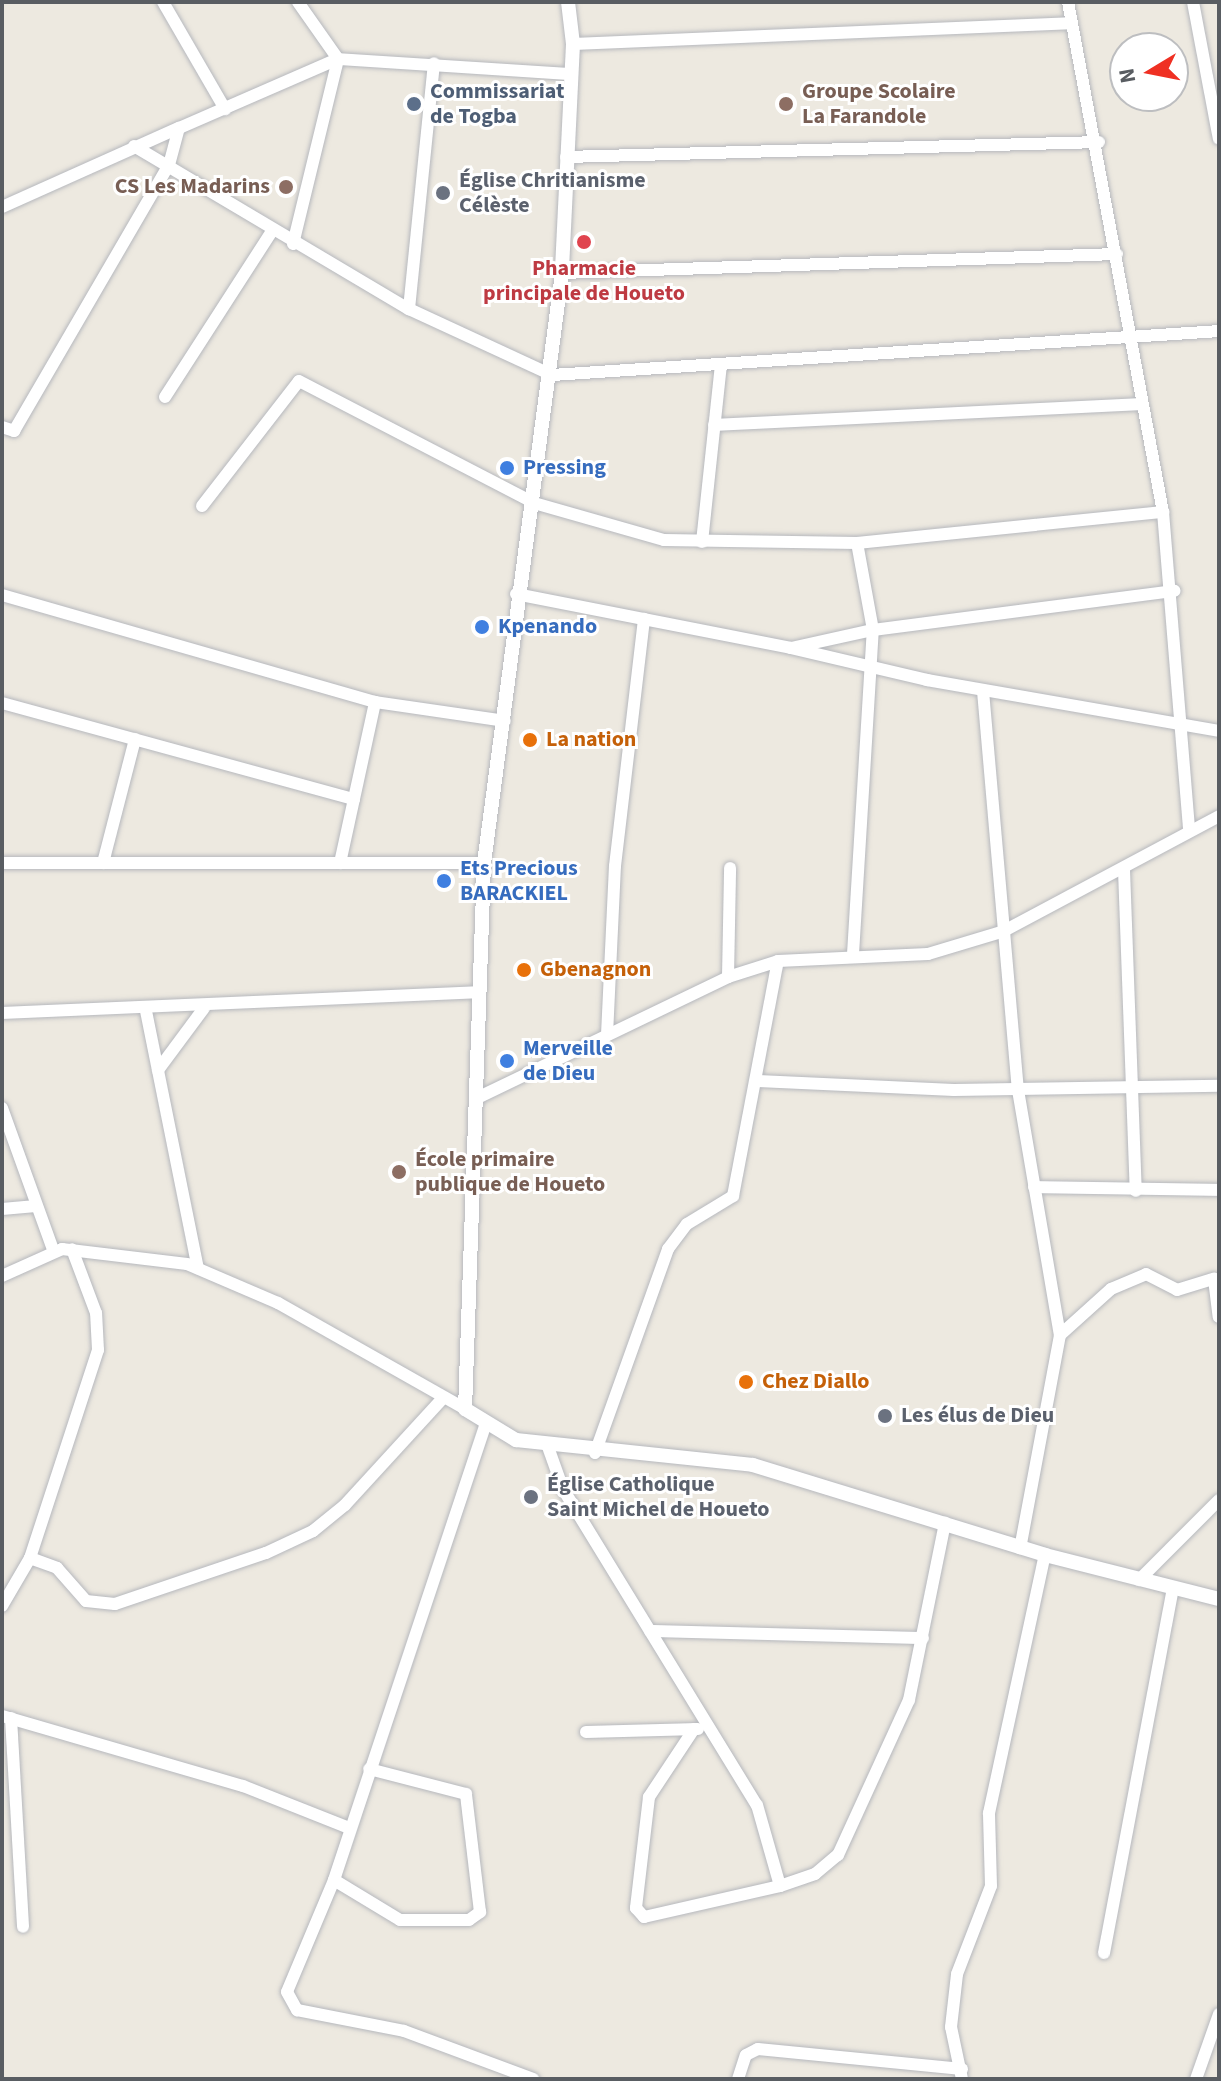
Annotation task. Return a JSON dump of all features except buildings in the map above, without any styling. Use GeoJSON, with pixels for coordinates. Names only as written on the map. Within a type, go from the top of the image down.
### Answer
{"type":"FeatureCollection","features":[{"type":"Feature","properties":{"kind":"street"},"geometry":{"type":"LineString","coordinates":[[163,2],[225,109]]}},
{"type":"Feature","properties":{"kind":"street"},"geometry":{"type":"LineString","coordinates":[[293,244],[338,59],[298,2]]}},
{"type":"Feature","properties":{"kind":"street"},"geometry":{"type":"LineString","coordinates":[[465,1409],[477,992],[484,863],[505,721],[516,594],[534,503],[562,273],[573,44],[568,2]]}},
{"type":"Feature","properties":{"kind":"street"},"geometry":{"type":"LineString","coordinates":[[1068,2],[1070,23],[1099,142],[1141,404],[1163,512],[1174,591],[1189,828]]}},
{"type":"Feature","properties":{"kind":"street"},"geometry":{"type":"LineString","coordinates":[[1193,2],[1219,139]]}},
{"type":"Feature","properties":{"kind":"street"},"geometry":{"type":"LineString","coordinates":[[573,44],[1070,23]]}},
{"type":"Feature","properties":{"kind":"street"},"geometry":{"type":"LineString","coordinates":[[2,207],[134,146],[338,59],[571,74]]}},
{"type":"Feature","properties":{"kind":"street"},"geometry":{"type":"LineString","coordinates":[[409,309],[434,63]]}},
{"type":"Feature","properties":{"kind":"street"},"geometry":{"type":"LineString","coordinates":[[2,427],[14,431],[169,165],[179,128]]}},
{"type":"Feature","properties":{"kind":"street"},"geometry":{"type":"LineString","coordinates":[[566,157],[1099,142]]}},
{"type":"Feature","properties":{"kind":"street"},"geometry":{"type":"LineString","coordinates":[[134,146],[293,244],[409,309],[552,375],[1132,341],[1219,331]]}},
{"type":"Feature","properties":{"kind":"street"},"geometry":{"type":"LineString","coordinates":[[165,397],[272,231]]}},
{"type":"Feature","properties":{"kind":"street"},"geometry":{"type":"LineString","coordinates":[[562,273],[1117,254]]}},
{"type":"Feature","properties":{"kind":"street"},"geometry":{"type":"LineString","coordinates":[[702,542],[721,365]]}},
{"type":"Feature","properties":{"kind":"street"},"geometry":{"type":"LineString","coordinates":[[202,506],[299,381],[534,503],[664,540],[857,543],[1163,512]]}},
{"type":"Feature","properties":{"kind":"street"},"geometry":{"type":"LineString","coordinates":[[714,425],[1141,404]]}},
{"type":"Feature","properties":{"kind":"street"},"geometry":{"type":"LineString","coordinates":[[853,954],[873,630],[857,543]]}},
{"type":"Feature","properties":{"kind":"street"},"geometry":{"type":"LineString","coordinates":[[791,648],[873,630],[1174,591]]}},
{"type":"Feature","properties":{"kind":"street"},"geometry":{"type":"LineString","coordinates":[[516,594],[791,648],[983,691],[1219,731]]}},
{"type":"Feature","properties":{"kind":"street"},"geometry":{"type":"LineString","coordinates":[[2,595],[375,702],[505,721]]}},
{"type":"Feature","properties":{"kind":"street"},"geometry":{"type":"LineString","coordinates":[[607,1035],[615,866],[644,619]]}},
{"type":"Feature","properties":{"kind":"street"},"geometry":{"type":"LineString","coordinates":[[983,691],[1018,1090],[1060,1335],[1020,1548]]}},
{"type":"Feature","properties":{"kind":"street"},"geometry":{"type":"LineString","coordinates":[[340,863],[375,702]]}},
{"type":"Feature","properties":{"kind":"street"},"geometry":{"type":"LineString","coordinates":[[2,703],[354,799]]}},
{"type":"Feature","properties":{"kind":"street"},"geometry":{"type":"LineString","coordinates":[[103,863],[135,739]]}},
{"type":"Feature","properties":{"kind":"street"},"geometry":{"type":"LineString","coordinates":[[475,1099],[728,977],[778,961],[853,954],[928,954],[1004,931],[1124,870],[1189,828],[1219,816]]}},
{"type":"Feature","properties":{"kind":"street"},"geometry":{"type":"LineString","coordinates":[[2,863],[484,863]]}},
{"type":"Feature","properties":{"kind":"street"},"geometry":{"type":"LineString","coordinates":[[728,977],[730,868]]}},
{"type":"Feature","properties":{"kind":"street"},"geometry":{"type":"LineString","coordinates":[[1124,870],[1124,1002],[1137,1086],[1136,1191]]}},
{"type":"Feature","properties":{"kind":"street"},"geometry":{"type":"LineString","coordinates":[[595,1453],[668,1249],[687,1224],[733,1196],[758,1081],[778,961]]}},
{"type":"Feature","properties":{"kind":"street"},"geometry":{"type":"LineString","coordinates":[[2,1013],[146,1011],[477,992]]}},
{"type":"Feature","properties":{"kind":"street"},"geometry":{"type":"LineString","coordinates":[[158,1070],[204,1008]]}},
{"type":"Feature","properties":{"kind":"street"},"geometry":{"type":"LineString","coordinates":[[146,1011],[198,1268]]}},
{"type":"Feature","properties":{"kind":"street"},"geometry":{"type":"LineString","coordinates":[[758,1081],[1018,1090],[1219,1086]]}},
{"type":"Feature","properties":{"kind":"street"},"geometry":{"type":"LineString","coordinates":[[2,1108],[53,1250]]}},
{"type":"Feature","properties":{"kind":"street"},"geometry":{"type":"LineString","coordinates":[[1034,1187],[1219,1190]]}},
{"type":"Feature","properties":{"kind":"street"},"geometry":{"type":"LineString","coordinates":[[2,1209],[36,1206]]}},
{"type":"Feature","properties":{"kind":"street"},"geometry":{"type":"LineString","coordinates":[[2,1606],[30,1558],[100,1333],[72,1249]]}},
{"type":"Feature","properties":{"kind":"street"},"geometry":{"type":"LineString","coordinates":[[2,1276],[53,1250],[72,1249],[198,1268],[278,1303],[442,1399],[465,1409],[485,1426],[548,1447],[595,1453],[718,1457],[1020,1548],[1219,1599]]}},
{"type":"Feature","properties":{"kind":"street"},"geometry":{"type":"LineString","coordinates":[[1060,1335],[1111,1289],[1146,1274],[1177,1290],[1214,1279],[1219,1317]]}},
{"type":"Feature","properties":{"kind":"street"},"geometry":{"type":"LineString","coordinates":[[30,1558],[57,1568],[86,1601],[115,1604],[266,1553],[313,1531],[345,1505],[442,1399]]}},
{"type":"Feature","properties":{"kind":"street"},"geometry":{"type":"LineString","coordinates":[[485,1426],[334,1880],[287,1992],[289,2003],[404,2031],[533,2079]]}},
{"type":"Feature","properties":{"kind":"street"},"geometry":{"type":"LineString","coordinates":[[548,1447],[563,1489],[714,1729],[757,1805],[780,1886]]}},
{"type":"Feature","properties":{"kind":"street"},"geometry":{"type":"LineString","coordinates":[[1139,1580],[1219,1500]]}},
{"type":"Feature","properties":{"kind":"street"},"geometry":{"type":"LineString","coordinates":[[694,1729],[649,1797],[636,1908],[644,1917],[780,1886],[815,1874],[838,1855],[909,1700],[945,1523]]}},
{"type":"Feature","properties":{"kind":"street"},"geometry":{"type":"LineString","coordinates":[[738,2079],[746,2055],[758,2049],[962,2074],[951,2027],[957,1974],[991,1886],[989,1813],[1045,1555]]}},
{"type":"Feature","properties":{"kind":"street"},"geometry":{"type":"LineString","coordinates":[[1104,1953],[1173,1589]]}},
{"type":"Feature","properties":{"kind":"street"},"geometry":{"type":"LineString","coordinates":[[650,1631],[923,1638]]}},
{"type":"Feature","properties":{"kind":"street"},"geometry":{"type":"LineString","coordinates":[[23,1927],[7,1717],[243,1786],[349,1828]]}},
{"type":"Feature","properties":{"kind":"street"},"geometry":{"type":"LineString","coordinates":[[586,1732],[714,1729]]}},
{"type":"Feature","properties":{"kind":"street"},"geometry":{"type":"LineString","coordinates":[[334,1880],[400,1920],[469,1920],[480,1912],[466,1794],[369,1769]]}},
{"type":"Feature","properties":{"kind":"street"},"geometry":{"type":"LineString","coordinates":[[1196,2079],[1219,2014]]}},
{"type":"Feature","properties":{"kind":"place","name":"Commissariat de Togba"},"geometry":{"type":"Point","coordinates":[414,104]}},
{"type":"Feature","properties":{"kind":"place","name":"Groupe Scolaire La Farandole"},"geometry":{"type":"Point","coordinates":[786,104]}},
{"type":"Feature","properties":{"kind":"place","name":"CS Les Madarins"},"geometry":{"type":"Point","coordinates":[286,187]}},
{"type":"Feature","properties":{"kind":"place","name":"Église Chritianisme Célèste"},"geometry":{"type":"Point","coordinates":[443,193]}},
{"type":"Feature","properties":{"kind":"place","name":"Pharmacie principale de Houeto"},"geometry":{"type":"Point","coordinates":[584,242]}},
{"type":"Feature","properties":{"kind":"place","name":"Pressing"},"geometry":{"type":"Point","coordinates":[507,468]}},
{"type":"Feature","properties":{"kind":"place","name":"Kpenando"},"geometry":{"type":"Point","coordinates":[482,627]}},
{"type":"Feature","properties":{"kind":"place","name":"La nation"},"geometry":{"type":"Point","coordinates":[530,740]}},
{"type":"Feature","properties":{"kind":"place","name":"Ets Precious BARACKIEL"},"geometry":{"type":"Point","coordinates":[444,881]}},
{"type":"Feature","properties":{"kind":"place","name":"Gbenagnon"},"geometry":{"type":"Point","coordinates":[524,970]}},
{"type":"Feature","properties":{"kind":"place","name":"Merveille de Dieu"},"geometry":{"type":"Point","coordinates":[507,1061]}},
{"type":"Feature","properties":{"kind":"place","name":"École primaire publique de Houeto"},"geometry":{"type":"Point","coordinates":[399,1172]}},
{"type":"Feature","properties":{"kind":"place","name":"Chez Diallo"},"geometry":{"type":"Point","coordinates":[746,1382]}},
{"type":"Feature","properties":{"kind":"place","name":"Les élus de Dieu"},"geometry":{"type":"Point","coordinates":[885,1416]}},
{"type":"Feature","properties":{"kind":"place","name":"Église Catholique Saint Michel de Houeto"},"geometry":{"type":"Point","coordinates":[531,1497]}}]}
